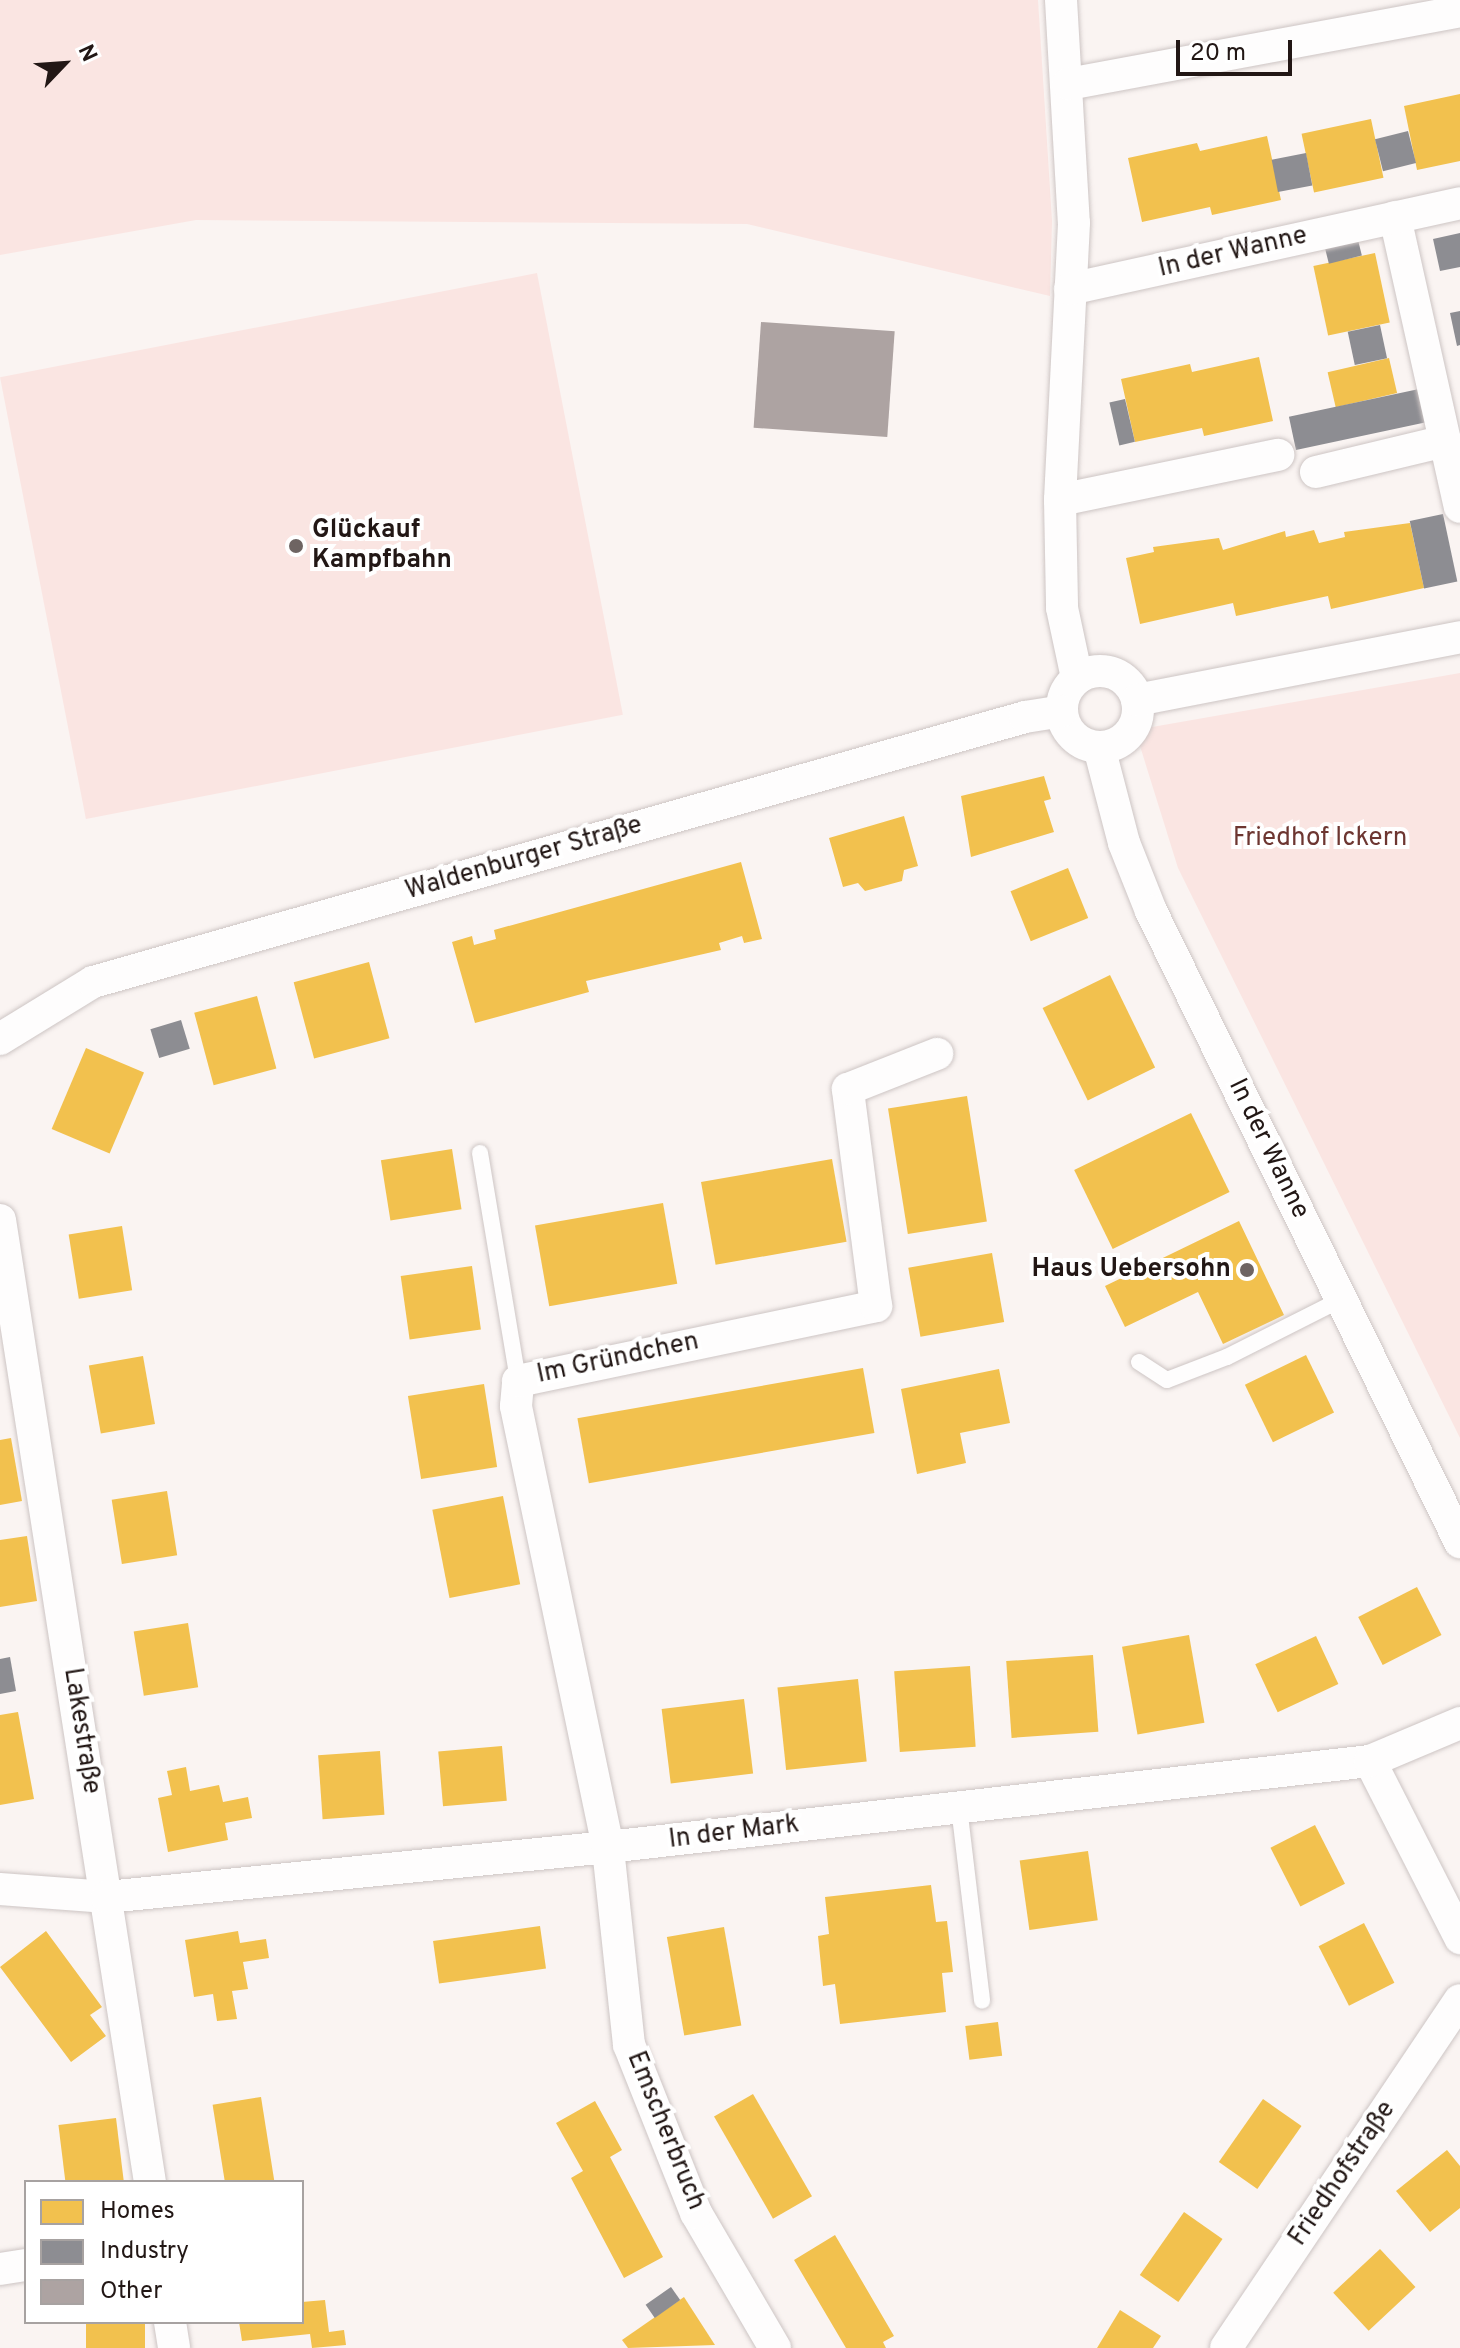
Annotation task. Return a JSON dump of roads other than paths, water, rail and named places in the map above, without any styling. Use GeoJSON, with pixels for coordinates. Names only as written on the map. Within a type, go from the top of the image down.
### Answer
{"type":"FeatureCollection","features":[{"type":"Feature","properties":{"kind":"street"},"geometry":{"type":"LineString","coordinates":[[1061,0],[1068,84],[1070,289],[1060,500],[1062,608],[1077,678]]}},
{"type":"Feature","properties":{"kind":"street"},"geometry":{"type":"LineString","coordinates":[[1068,84],[1460,11]]}},
{"type":"Feature","properties":{"kind":"street","name":"In der Wanne"},"geometry":{"type":"LineString","coordinates":[[1070,289],[1460,203]]}},
{"type":"Feature","properties":{"kind":"street"},"geometry":{"type":"LineString","coordinates":[[1395,217],[1460,507]]}},
{"type":"Feature","properties":{"kind":"street"},"geometry":{"type":"LineString","coordinates":[[1316,472],[1445,441]]}},
{"type":"Feature","properties":{"kind":"street"},"geometry":{"type":"LineString","coordinates":[[1060,500],[1278,455]]}},
{"type":"Feature","properties":{"kind":"street"},"geometry":{"type":"LineString","coordinates":[[1137,700],[1324,666],[1460,637]]}},
{"type":"Feature","properties":{"kind":"street"},"geometry":{"type":"LineString","coordinates":[[1096,670],[1117,675],[1137,700],[1129,732],[1099,747],[1069,732],[1062,711],[1065,693],[1077,678],[1096,670]]}},
{"type":"Feature","properties":{"kind":"street","name":"Waldenburger Straße"},"geometry":{"type":"LineString","coordinates":[[0,1039],[93,982],[1010,721],[1062,711]]}},
{"type":"Feature","properties":{"kind":"street","name":"In der Wanne"},"geometry":{"type":"LineString","coordinates":[[1099,747],[1124,843],[1151,911],[1460,1542]]}},
{"type":"Feature","properties":{"kind":"street","name":"Im Gründchen"},"geometry":{"type":"LineString","coordinates":[[608,1847],[516,1406],[518,1381],[876,1306],[848,1089],[937,1054]]}},
{"type":"Feature","properties":{"kind":"street","name":"Lakestraße"},"geometry":{"type":"LineString","coordinates":[[0,1220],[5,1282],[107,1897],[150,2180]]}},
{"type":"Feature","properties":{"kind":"street","name":"In der Mark"},"geometry":{"type":"LineString","coordinates":[[0,1889],[107,1897],[608,1847],[1370,1761],[1460,1723]]}},
{"type":"Feature","properties":{"kind":"street"},"geometry":{"type":"LineString","coordinates":[[1370,1761],[1460,1938]]}},
{"type":"Feature","properties":{"kind":"street","name":"Emscherbruch"},"geometry":{"type":"LineString","coordinates":[[608,1847],[629,2045],[696,2213],[775,2348]]}},
{"type":"Feature","properties":{"kind":"street","name":"Friedhofstraße"},"geometry":{"type":"LineString","coordinates":[[1226,2348],[1460,2000]]}},
{"type":"Feature","properties":{"kind":"street"},"geometry":{"type":"LineString","coordinates":[[0,2269],[24,2265]]}},
{"type":"Feature","properties":{"kind":"street"},"geometry":{"type":"LineString","coordinates":[[170,2324],[174,2348]]}},
{"type":"Feature","properties":{"kind":"lane"},"geometry":{"type":"LineString","coordinates":[[480,1153],[518,1381]]}},
{"type":"Feature","properties":{"kind":"lane"},"geometry":{"type":"LineString","coordinates":[[1139,1362],[1167,1380],[1227,1357],[1342,1299]]}},
{"type":"Feature","properties":{"kind":"lane"},"geometry":{"type":"LineString","coordinates":[[959,1807],[982,2001]]}},
{"type":"Feature","properties":{"kind":"place","name":"Glückauf Kampfbahn"},"geometry":{"type":"Point","coordinates":[296,546]}},
{"type":"Feature","properties":{"kind":"place","name":"Haus Uebersohn"},"geometry":{"type":"Point","coordinates":[1247,1270]}},
{"type":"Feature","properties":{"kind":"park label","name":"Friedhof Ickern"},"geometry":{"type":"Point","coordinates":[1320,839]}}]}
